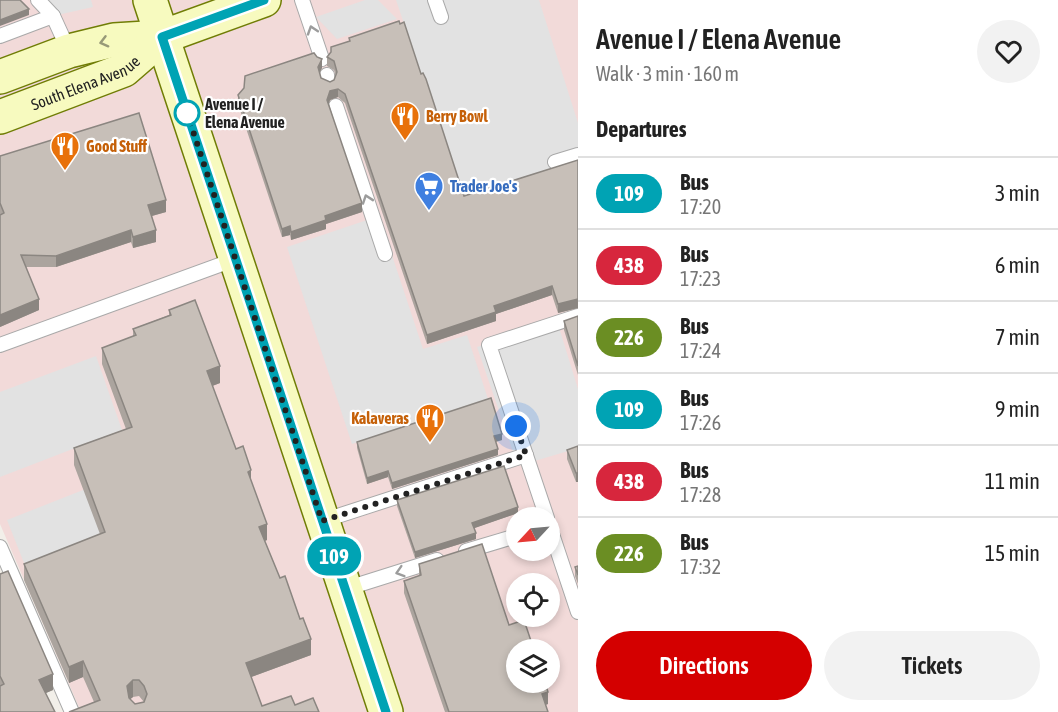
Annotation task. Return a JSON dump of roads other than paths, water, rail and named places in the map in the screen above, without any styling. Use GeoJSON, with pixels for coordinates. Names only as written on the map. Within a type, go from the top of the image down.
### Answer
{"type":"FeatureCollection","features":[{"type":"Feature","properties":{"kind":"street"},"geometry":{"type":"LineString","coordinates":[[150,0],[386,712]]}},
{"type":"Feature","properties":{"kind":"street","name":"South Elena Avenue"},"geometry":{"type":"LineString","coordinates":[[0,77],[69,51],[114,40],[162,37],[264,0]]}},
{"type":"Feature","properties":{"kind":"street","name":"South Elena Avenue"},"geometry":{"type":"LineString","coordinates":[[0,117],[124,70],[162,37]]}},
{"type":"Feature","properties":{"kind":"lane"},"geometry":{"type":"LineString","coordinates":[[38,0],[53,16],[69,51]]}},
{"type":"Feature","properties":{"kind":"lane"},"geometry":{"type":"LineString","coordinates":[[302,0],[322,59]]}},
{"type":"Feature","properties":{"kind":"lane"},"geometry":{"type":"LineString","coordinates":[[435,0],[441,17]]}},
{"type":"Feature","properties":{"kind":"lane"},"geometry":{"type":"LineString","coordinates":[[0,36],[53,16]]}},
{"type":"Feature","properties":{"kind":"lane"},"geometry":{"type":"LineString","coordinates":[[336,106],[385,254]]}},
{"type":"Feature","properties":{"kind":"lane"},"geometry":{"type":"LineString","coordinates":[[555,162],[578,155]]}},
{"type":"Feature","properties":{"kind":"lane"},"geometry":{"type":"LineString","coordinates":[[0,345],[236,260]]}},
{"type":"Feature","properties":{"kind":"lane"},"geometry":{"type":"LineString","coordinates":[[543,507],[489,345],[578,316]]}},
{"type":"Feature","properties":{"kind":"lane"},"geometry":{"type":"LineString","coordinates":[[322,521],[526,455]]}},
{"type":"Feature","properties":{"kind":"lane"},"geometry":{"type":"LineString","coordinates":[[345,589],[506,539]]}},
{"type":"Feature","properties":{"kind":"lane"},"geometry":{"type":"LineString","coordinates":[[0,547],[72,712]]}},
{"type":"Feature","properties":{"kind":"lane"},"geometry":{"type":"LineString","coordinates":[[560,558],[578,612]]}},
{"type":"Feature","properties":{"kind":"place","name":"Avenue I / Elena Avenue"},"geometry":{"type":"Point","coordinates":[187,113]}},
{"type":"Feature","properties":{"kind":"place","name":"Berry Bowl"},"geometry":{"type":"Point","coordinates":[405,142]}},
{"type":"Feature","properties":{"kind":"place","name":"Good Stuff"},"geometry":{"type":"Point","coordinates":[65,172]}},
{"type":"Feature","properties":{"kind":"place","name":"Trader Joe's"},"geometry":{"type":"Point","coordinates":[429,212]}},
{"type":"Feature","properties":{"kind":"place","name":"Kalaveras"},"geometry":{"type":"Point","coordinates":[430,444]}}]}
